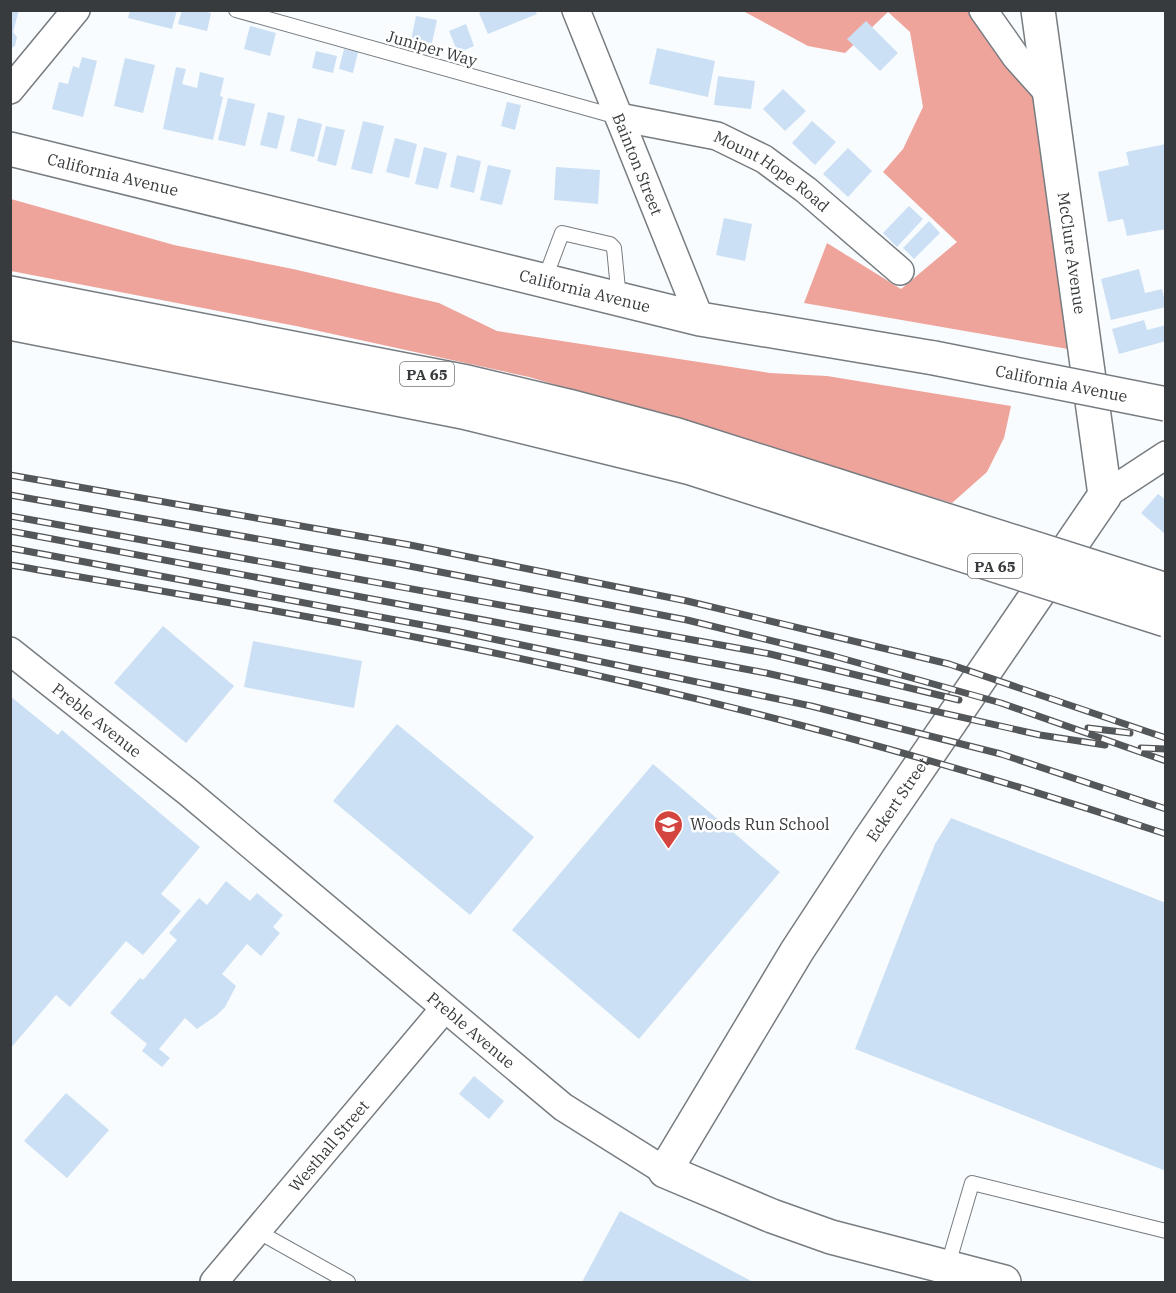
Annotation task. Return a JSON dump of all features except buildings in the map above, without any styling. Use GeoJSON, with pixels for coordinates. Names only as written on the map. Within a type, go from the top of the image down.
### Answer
{"type":"FeatureCollection","features":[{"type":"Feature","properties":{"kind":"main road","name":"McClure Avenue"},"geometry":{"type":"LineString","coordinates":[[1038,10],[1105,495]]}},
{"type":"Feature","properties":{"kind":"main road","name":"California Avenue"},"geometry":{"type":"LineString","coordinates":[[10,149],[700,319],[934,358],[1166,404]]}},
{"type":"Feature","properties":{"kind":"main road","name":"PA 65"},"geometry":{"type":"LineString","coordinates":[[10,293],[467,382],[677,435],[830,498],[1166,620]]}},
{"type":"Feature","properties":{"kind":"main road","name":"PA 65"},"geometry":{"type":"LineString","coordinates":[[10,323],[463,412],[691,468],[830,498],[1166,590]]}},
{"type":"Feature","properties":{"kind":"main road","name":"Eckert Street"},"geometry":{"type":"LineString","coordinates":[[665,1171],[797,951],[1105,495]]}},
{"type":"Feature","properties":{"kind":"main road","name":"Preble Avenue"},"geometry":{"type":"LineString","coordinates":[[665,1171],[772,1216],[831,1237],[1004,1282]]}},
{"type":"Feature","properties":{"kind":"street"},"geometry":{"type":"LineString","coordinates":[[10,90],[76,10]]}},
{"type":"Feature","properties":{"kind":"street","name":"Bainton Street"},"geometry":{"type":"LineString","coordinates":[[576,10],[700,319]]}},
{"type":"Feature","properties":{"kind":"street"},"geometry":{"type":"LineString","coordinates":[[983,10],[1016,57],[1051,96]]}},
{"type":"Feature","properties":{"kind":"street","name":"Mount Hope Road"},"geometry":{"type":"LineString","coordinates":[[619,117],[717,136],[764,159],[806,190],[900,271]]}},
{"type":"Feature","properties":{"kind":"street","name":"Eckert Street"},"geometry":{"type":"LineString","coordinates":[[1105,495],[1163,462]]}},
{"type":"Feature","properties":{"kind":"street","name":"Preble Avenue"},"geometry":{"type":"LineString","coordinates":[[10,651],[189,793],[563,1107],[665,1171]]}},
{"type":"Feature","properties":{"kind":"street","name":"Westhall Street"},"geometry":{"type":"LineString","coordinates":[[214,1282],[444,1009]]}},
{"type":"Feature","properties":{"kind":"lane","name":"Juniper Way"},"geometry":{"type":"LineString","coordinates":[[236,10],[619,117]]}},
{"type":"Feature","properties":{"kind":"lane"},"geometry":{"type":"LineString","coordinates":[[544,281],[562,233],[610,244],[614,248],[619,299]]}},
{"type":"Feature","properties":{"kind":"lane"},"geometry":{"type":"LineString","coordinates":[[947,1268],[972,1183],[1166,1231]]}},
{"type":"Feature","properties":{"kind":"lane"},"geometry":{"type":"LineString","coordinates":[[257,1231],[348,1282]]}},
{"type":"Feature","properties":{"kind":"shaded area"},"geometry":{"type":"Polygon","coordinates":[[[730,11],[971,11],[1033,89],[1068,349],[804,303],[827,243],[901,289],[957,242],[883,172],[903,149],[923,107],[910,32],[888,12],[845,53],[808,46],[745,12],[730,11]]]}},
{"type":"Feature","properties":{"kind":"shaded area"},"geometry":{"type":"Polygon","coordinates":[[[11,199],[174,245],[293,269],[439,303],[497,331],[770,373],[827,376],[1011,406],[1004,438],[987,472],[952,503],[529,377],[296,326],[11,271],[11,199]]]}},
{"type":"Feature","properties":{"kind":"railway"},"geometry":{"type":"LineString","coordinates":[[10,475],[410,545],[687,601],[949,664],[1166,738]]}},
{"type":"Feature","properties":{"kind":"railway"},"geometry":{"type":"LineString","coordinates":[[10,495],[399,564],[687,620],[830,655],[1001,703],[1166,761]]}},
{"type":"Feature","properties":{"kind":"railway"},"geometry":{"type":"LineString","coordinates":[[10,516],[770,654],[959,700]]}},
{"type":"Feature","properties":{"kind":"railway"},"geometry":{"type":"LineString","coordinates":[[10,531],[766,673],[1040,735],[1105,745]]}},
{"type":"Feature","properties":{"kind":"railway"},"geometry":{"type":"LineString","coordinates":[[10,548],[455,631],[811,706],[1001,754],[1166,809]]}},
{"type":"Feature","properties":{"kind":"railway"},"geometry":{"type":"LineString","coordinates":[[10,565],[363,627],[653,688],[911,755],[1166,834]]}},
{"type":"Feature","properties":{"kind":"railway"},"geometry":{"type":"LineString","coordinates":[[1088,728],[1130,733]]}},
{"type":"Feature","properties":{"kind":"railway"},"geometry":{"type":"LineString","coordinates":[[1141,748],[1166,749]]}},
{"type":"Feature","properties":{"kind":"place","name":"Woods Run School"},"geometry":{"type":"Point","coordinates":[669,850]}}]}
